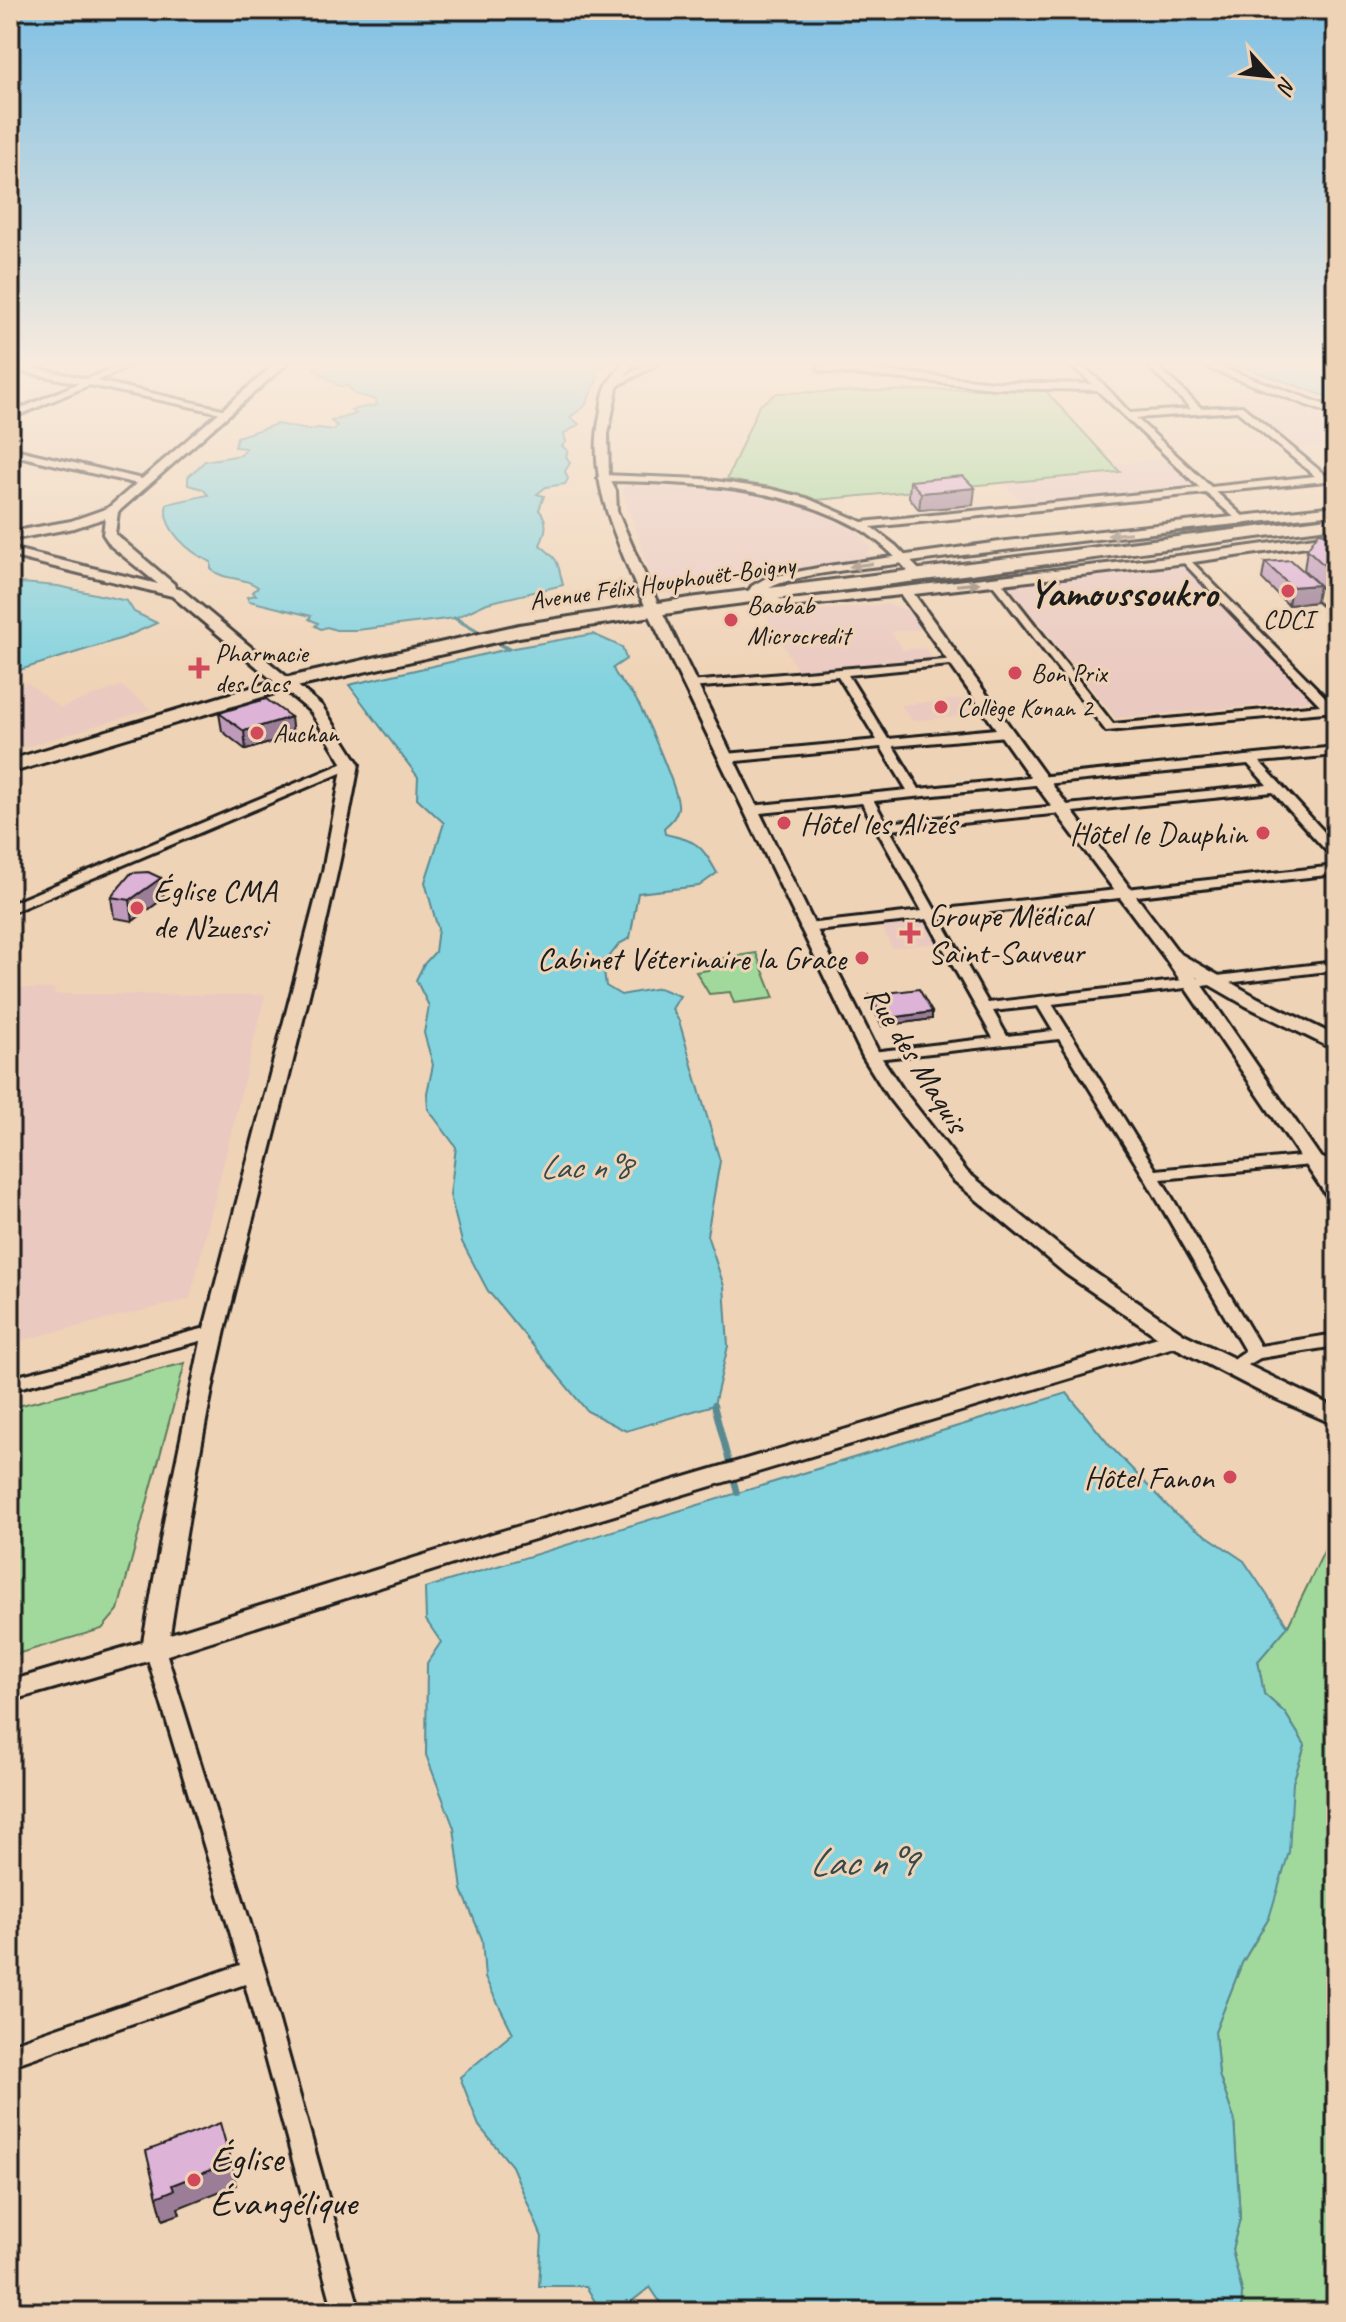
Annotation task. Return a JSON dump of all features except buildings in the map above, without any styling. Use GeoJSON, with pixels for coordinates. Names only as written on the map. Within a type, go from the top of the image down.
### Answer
{"type":"FeatureCollection","features":[{"type":"Feature","properties":{"kind":"highway","name":"Avenue Félix Houphouët-Boigny"},"geometry":{"type":"LineString","coordinates":[[10,767],[287,683],[519,631],[753,595],[1336,522]]}},
{"type":"Feature","properties":{"kind":"street"},"geometry":{"type":"LineString","coordinates":[[84,468],[142,482]]}},
{"type":"Feature","properties":{"kind":"street"},"geometry":{"type":"LineString","coordinates":[[10,536],[61,527],[112,511],[158,468]]}},
{"type":"Feature","properties":{"kind":"street","name":"Rue des Maquis"},"geometry":{"type":"LineString","coordinates":[[603,468],[603,478],[610,491],[611,511],[750,810],[872,1057],[923,1133],[960,1176],[1036,1241],[1176,1339],[1230,1368],[1336,1417]]}},
{"type":"Feature","properties":{"kind":"street"},"geometry":{"type":"LineString","coordinates":[[1186,468],[1242,521]]}},
{"type":"Feature","properties":{"kind":"street"},"geometry":{"type":"LineString","coordinates":[[1311,468],[1323,478]]}},
{"type":"Feature","properties":{"kind":"street"},"geometry":{"type":"LineString","coordinates":[[862,525],[1336,477]]}},
{"type":"Feature","properties":{"kind":"street"},"geometry":{"type":"LineString","coordinates":[[603,478],[666,478],[743,487],[794,499],[862,525],[918,575]]}},
{"type":"Feature","properties":{"kind":"street"},"geometry":{"type":"LineString","coordinates":[[753,595],[763,585],[783,578],[903,559],[1336,510]]}},
{"type":"Feature","properties":{"kind":"street"},"geometry":{"type":"LineString","coordinates":[[112,511],[109,534],[116,543],[317,709],[351,764],[331,871],[214,1332],[178,1511],[155,1649],[253,1971],[347,2312]]}},
{"type":"Feature","properties":{"kind":"street"},"geometry":{"type":"LineString","coordinates":[[753,595],[790,604],[1215,556],[1291,556],[1336,538]]}},
{"type":"Feature","properties":{"kind":"street"},"geometry":{"type":"LineString","coordinates":[[10,552],[177,593]]}},
{"type":"Feature","properties":{"kind":"street"},"geometry":{"type":"LineString","coordinates":[[1215,556],[1266,563]]}},
{"type":"Feature","properties":{"kind":"street"},"geometry":{"type":"LineString","coordinates":[[1291,556],[1336,612]]}},
{"type":"Feature","properties":{"kind":"street"},"geometry":{"type":"LineString","coordinates":[[1186,559],[1332,707]]}},
{"type":"Feature","properties":{"kind":"street"},"geometry":{"type":"LineString","coordinates":[[995,581],[1110,728],[1332,707]]}},
{"type":"Feature","properties":{"kind":"street"},"geometry":{"type":"LineString","coordinates":[[905,591],[1041,781],[1172,955],[1336,1195]]}},
{"type":"Feature","properties":{"kind":"street"},"geometry":{"type":"LineString","coordinates":[[1321,597],[1336,596]]}},
{"type":"Feature","properties":{"kind":"street"},"geometry":{"type":"LineString","coordinates":[[690,685],[956,662]]}},
{"type":"Feature","properties":{"kind":"street"},"geometry":{"type":"LineString","coordinates":[[841,672],[916,794]]}},
{"type":"Feature","properties":{"kind":"street"},"geometry":{"type":"LineString","coordinates":[[726,758],[1007,732]]}},
{"type":"Feature","properties":{"kind":"street"},"geometry":{"type":"LineString","coordinates":[[750,810],[1336,751]]}},
{"type":"Feature","properties":{"kind":"street"},"geometry":{"type":"LineString","coordinates":[[1251,760],[1336,853]]}},
{"type":"Feature","properties":{"kind":"street"},"geometry":{"type":"LineString","coordinates":[[10,909],[351,764]]}},
{"type":"Feature","properties":{"kind":"street"},"geometry":{"type":"LineString","coordinates":[[882,827],[1275,788]]}},
{"type":"Feature","properties":{"kind":"street"},"geometry":{"type":"LineString","coordinates":[[866,799],[1002,1041]]}},
{"type":"Feature","properties":{"kind":"street"},"geometry":{"type":"LineString","coordinates":[[807,928],[1336,870]]}},
{"type":"Feature","properties":{"kind":"street"},"geometry":{"type":"LineString","coordinates":[[1172,955],[1215,981],[1336,1043]]}},
{"type":"Feature","properties":{"kind":"street"},"geometry":{"type":"LineString","coordinates":[[985,1008],[1336,966]]}},
{"type":"Feature","properties":{"kind":"street"},"geometry":{"type":"LineString","coordinates":[[1043,1002],[1151,1175],[1255,1353]]}},
{"type":"Feature","properties":{"kind":"street"},"geometry":{"type":"LineString","coordinates":[[872,1057],[1062,1034]]}},
{"type":"Feature","properties":{"kind":"street"},"geometry":{"type":"LineString","coordinates":[[1151,1175],[1311,1160],[1336,1167]]}},
{"type":"Feature","properties":{"kind":"street"},"geometry":{"type":"LineString","coordinates":[[10,1384],[214,1332]]}},
{"type":"Feature","properties":{"kind":"street"},"geometry":{"type":"LineString","coordinates":[[10,1691],[155,1649],[472,1549],[1176,1339]]}},
{"type":"Feature","properties":{"kind":"street"},"geometry":{"type":"LineString","coordinates":[[1230,1368],[1255,1353],[1336,1340]]}},
{"type":"Feature","properties":{"kind":"street"},"geometry":{"type":"LineString","coordinates":[[10,2055],[253,1971]]}},
{"type":"Feature","properties":{"kind":"shaded area"},"geometry":{"type":"Polygon","coordinates":[[[1117,468],[1188,468],[1209,489],[1028,508],[1001,482],[1119,472],[1117,468]]]}},
{"type":"Feature","properties":{"kind":"shaded area"},"geometry":{"type":"Polygon","coordinates":[[[635,481],[736,489],[787,500],[856,530],[872,548],[865,553],[870,555],[854,563],[753,578],[671,596],[656,590],[622,488],[635,481]]]}},
{"type":"Feature","properties":{"kind":"shaded area"},"geometry":{"type":"Polygon","coordinates":[[[1189,564],[1316,700],[1116,718],[1007,584],[1189,564]]]}},
{"type":"Feature","properties":{"kind":"shaded area"},"geometry":{"type":"Polygon","coordinates":[[[887,604],[914,612],[925,629],[891,632],[903,650],[926,648],[935,661],[799,673],[766,615],[887,604]]]}},
{"type":"Feature","properties":{"kind":"shaded area"},"geometry":{"type":"Polygon","coordinates":[[[28,683],[60,708],[121,686],[151,709],[23,748],[10,736],[10,689],[28,683]]]}},
{"type":"Feature","properties":{"kind":"shaded area","name":"Collège Konan 2"},"geometry":{"type":"Polygon","coordinates":[[[972,698],[983,714],[912,721],[901,705],[972,698]]]}},
{"type":"Feature","properties":{"kind":"shaded area","name":"Groupe Médical Saint-Sauveur"},"geometry":{"type":"Polygon","coordinates":[[[929,922],[940,943],[892,948],[882,927],[929,922]]]}},
{"type":"Feature","properties":{"kind":"shaded area"},"geometry":{"type":"Polygon","coordinates":[[[10,988],[56,989],[53,994],[265,995],[190,1299],[10,1343],[10,988]]]}},
{"type":"Feature","properties":{"kind":"green space"},"geometry":{"type":"Polygon","coordinates":[[[732,468],[1117,468],[1120,472],[817,500],[727,479],[732,468]]]}},
{"type":"Feature","properties":{"kind":"green space"},"geometry":{"type":"Polygon","coordinates":[[[756,953],[774,998],[734,1003],[730,992],[709,994],[696,972],[714,969],[710,960],[756,953]]]}},
{"type":"Feature","properties":{"kind":"green space"},"geometry":{"type":"Polygon","coordinates":[[[185,1363],[118,1610],[102,1629],[10,1656],[10,1408],[185,1363]]]}},
{"type":"Feature","properties":{"kind":"green space"},"geometry":{"type":"Polygon","coordinates":[[[1329,1541],[1336,1543],[1336,2312],[1241,2312],[1242,2291],[1232,2250],[1240,2218],[1234,2119],[1219,2075],[1215,2032],[1242,1963],[1269,1918],[1293,1782],[1305,1745],[1285,1713],[1264,1694],[1258,1661],[1288,1626],[1329,1541]]]}},
{"type":"Feature","properties":{"kind":"water"},"geometry":{"type":"Polygon","coordinates":[[[197,468],[567,468],[568,479],[565,484],[546,487],[537,494],[544,496],[539,510],[546,527],[540,545],[557,562],[563,585],[487,603],[455,618],[357,630],[321,629],[315,626],[318,623],[309,619],[311,616],[249,601],[247,597],[256,595],[253,592],[258,587],[216,573],[211,569],[211,562],[178,539],[168,522],[167,504],[208,495],[203,489],[188,485],[188,477],[197,468]]]}},
{"type":"Feature","properties":{"kind":"water"},"geometry":{"type":"Polygon","coordinates":[[[21,583],[58,586],[127,601],[134,612],[157,623],[123,638],[10,673],[10,588],[21,583]]]}},
{"type":"Feature","properties":{"kind":"water","name":"Lac n°8"},"geometry":{"type":"Polygon","coordinates":[[[593,634],[622,647],[626,659],[613,668],[640,706],[668,772],[678,808],[664,828],[665,834],[697,845],[717,873],[699,886],[638,893],[630,938],[619,944],[603,965],[606,986],[621,995],[659,988],[680,996],[672,1009],[679,1021],[720,1161],[707,1235],[724,1286],[728,1346],[714,1405],[626,1431],[587,1411],[488,1291],[462,1242],[450,1195],[456,1147],[428,1109],[427,1093],[433,1065],[424,1033],[429,1006],[416,980],[435,952],[438,929],[425,882],[444,823],[417,798],[418,777],[349,685],[508,649],[593,634]]]}},
{"type":"Feature","properties":{"kind":"water","name":"Lac n°9"},"geometry":{"type":"Polygon","coordinates":[[[1067,1393],[1110,1446],[1176,1515],[1244,1561],[1288,1626],[1258,1661],[1264,1694],[1285,1713],[1305,1745],[1293,1782],[1289,1852],[1269,1918],[1242,1963],[1215,2032],[1219,2075],[1234,2119],[1240,2218],[1232,2250],[1242,2292],[1241,2312],[663,2312],[664,2308],[650,2287],[627,2305],[601,2312],[586,2286],[539,2286],[542,2237],[512,2166],[479,2126],[460,2077],[513,2033],[485,1978],[482,1939],[462,1890],[454,1828],[426,1755],[427,1663],[441,1642],[426,1620],[425,1588],[1067,1393]]]}},
{"type":"Feature","properties":{"kind":"waterway"},"geometry":{"type":"LineString","coordinates":[[455,618],[508,649]]}},
{"type":"Feature","properties":{"kind":"waterway"},"geometry":{"type":"LineString","coordinates":[[714,1405],[737,1493]]}},
{"type":"Feature","properties":{"kind":"place","name":"CDCI"},"geometry":{"type":"Point","coordinates":[1288,591]}},
{"type":"Feature","properties":{"kind":"place","name":"Baobab Microcredit"},"geometry":{"type":"Point","coordinates":[731,620]}},
{"type":"Feature","properties":{"kind":"place","name":"Pharmacie des Lacs"},"geometry":{"type":"Point","coordinates":[199,668]}},
{"type":"Feature","properties":{"kind":"place","name":"Bon Prix"},"geometry":{"type":"Point","coordinates":[1015,673]}},
{"type":"Feature","properties":{"kind":"place","name":"Collège Konan 2"},"geometry":{"type":"Point","coordinates":[941,707]}},
{"type":"Feature","properties":{"kind":"place","name":"Auchan"},"geometry":{"type":"Point","coordinates":[257,733]}},
{"type":"Feature","properties":{"kind":"place","name":"Hôtel les Alizés"},"geometry":{"type":"Point","coordinates":[784,823]}},
{"type":"Feature","properties":{"kind":"place","name":"Hôtel le Dauphin"},"geometry":{"type":"Point","coordinates":[1263,833]}},
{"type":"Feature","properties":{"kind":"place","name":"Église CMA de N’zuessi"},"geometry":{"type":"Point","coordinates":[137,908]}},
{"type":"Feature","properties":{"kind":"place","name":"Groupe Médical Saint-Sauveur"},"geometry":{"type":"Point","coordinates":[910,933]}},
{"type":"Feature","properties":{"kind":"place","name":"Cabinet Véterinaire la Grace"},"geometry":{"type":"Point","coordinates":[862,958]}},
{"type":"Feature","properties":{"kind":"place","name":"Hôtel Fanon"},"geometry":{"type":"Point","coordinates":[1230,1477]}},
{"type":"Feature","properties":{"kind":"place","name":"Église Évangélique"},"geometry":{"type":"Point","coordinates":[194,2180]}},
{"type":"Feature","properties":{"kind":"district","name":"Yamoussoukro"},"geometry":{"type":"Point","coordinates":[1123,592]}}]}
